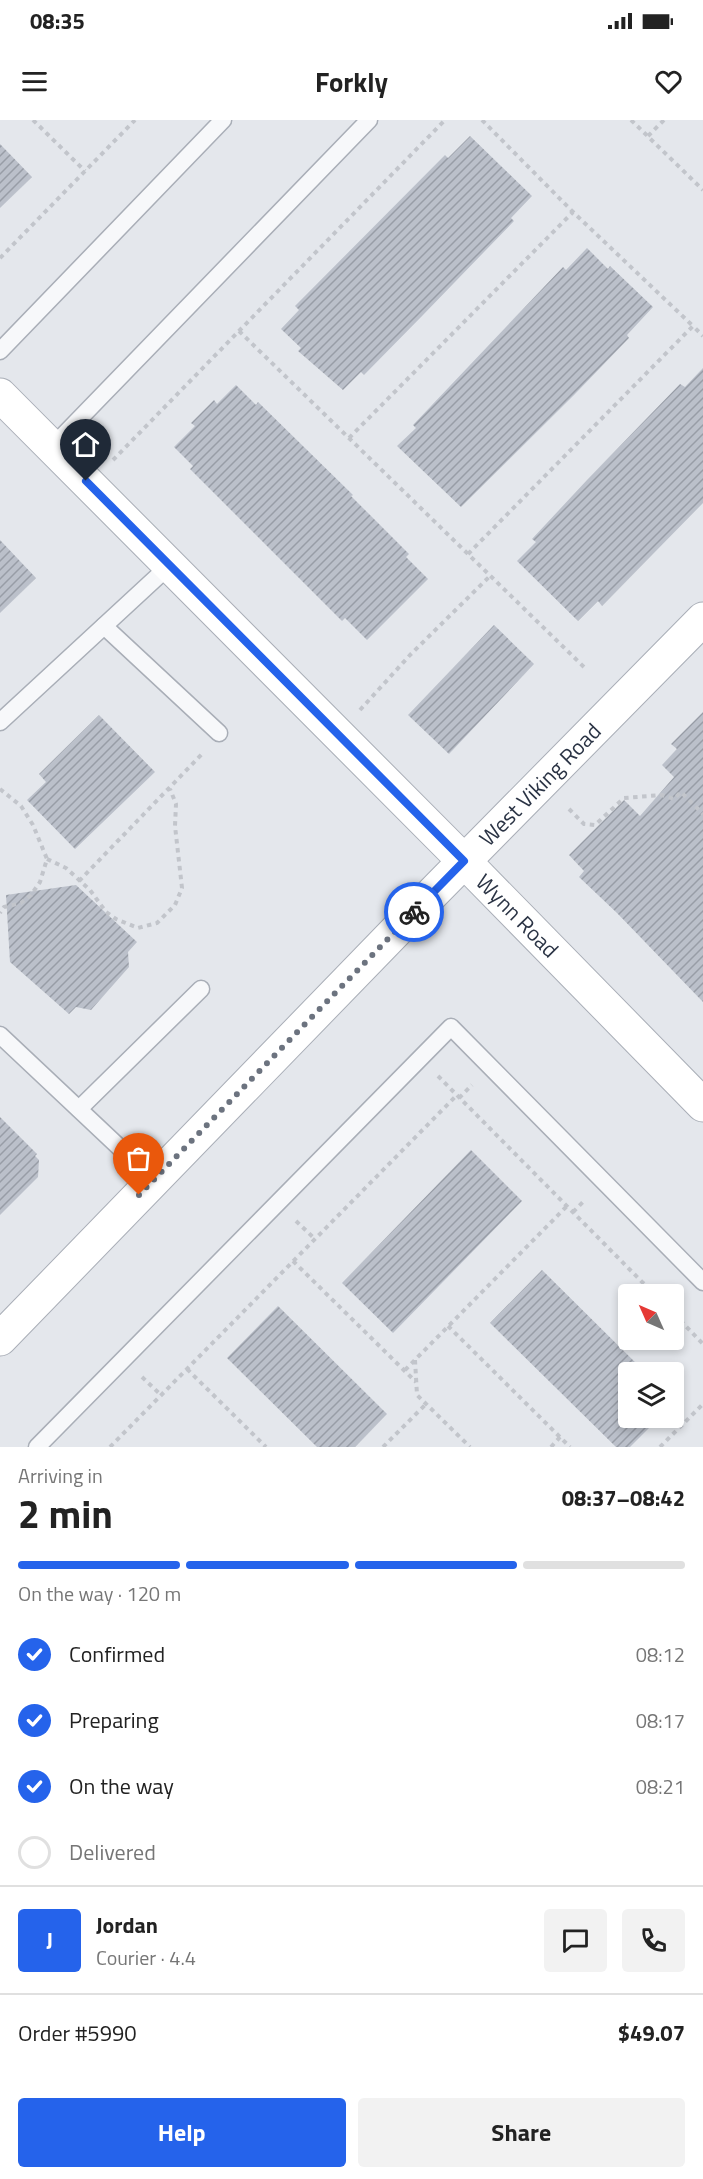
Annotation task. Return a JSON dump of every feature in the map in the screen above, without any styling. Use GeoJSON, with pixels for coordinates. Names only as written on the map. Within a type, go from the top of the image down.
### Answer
{"type":"FeatureCollection","features":[{"type":"Feature","properties":{"kind":"street","name":"Wynn Road"},"geometry":{"type":"LineString","coordinates":[[4,408],[52,447],[703,1105]]}},
{"type":"Feature","properties":{"kind":"street","name":"West Viking Road"},"geometry":{"type":"LineString","coordinates":[[1,1336],[703,619]]}},
{"type":"Feature","properties":{"kind":"lane"},"geometry":{"type":"LineString","coordinates":[[0,351],[223,120]]}},
{"type":"Feature","properties":{"kind":"lane"},"geometry":{"type":"LineString","coordinates":[[52,447],[369,120]]}},
{"type":"Feature","properties":{"kind":"lane"},"geometry":{"type":"LineString","coordinates":[[0,722],[170,566]]}},
{"type":"Feature","properties":{"kind":"lane"},"geometry":{"type":"LineString","coordinates":[[104,626],[219,733]]}},
{"type":"Feature","properties":{"kind":"lane"},"geometry":{"type":"LineString","coordinates":[[79,1109],[201,989]]}},
{"type":"Feature","properties":{"kind":"lane"},"geometry":{"type":"LineString","coordinates":[[37,1447],[451,1027],[703,1282]]}},
{"type":"Feature","properties":{"kind":"lane"},"geometry":{"type":"LineString","coordinates":[[0,1035],[154,1180]]}},
{"type":"Feature","properties":{"kind":"path"},"geometry":{"type":"LineString","coordinates":[[33,120],[85,171]]}},
{"type":"Feature","properties":{"kind":"path"},"geometry":{"type":"LineString","coordinates":[[0,258],[135,120]]}},
{"type":"Feature","properties":{"kind":"path"},"geometry":{"type":"LineString","coordinates":[[113,460],[445,120]]}},
{"type":"Feature","properties":{"kind":"path"},"geometry":{"type":"LineString","coordinates":[[482,120],[573,212],[703,336]]}},
{"type":"Feature","properties":{"kind":"path"},"geometry":{"type":"LineString","coordinates":[[631,120],[703,190]]}},
{"type":"Feature","properties":{"kind":"path"},"geometry":{"type":"LineString","coordinates":[[648,136],[664,120]]}},
{"type":"Feature","properties":{"kind":"path"},"geometry":{"type":"LineString","coordinates":[[349,438],[573,212]]}},
{"type":"Feature","properties":{"kind":"path"},"geometry":{"type":"LineString","coordinates":[[468,554],[693,326]]}},
{"type":"Feature","properties":{"kind":"path"},"geometry":{"type":"LineString","coordinates":[[239,331],[586,669]]}},
{"type":"Feature","properties":{"kind":"path"},"geometry":{"type":"LineString","coordinates":[[360,710],[410,655],[490,576]]}},
{"type":"Feature","properties":{"kind":"path"},"geometry":{"type":"LineString","coordinates":[[79,881],[170,789],[219,733]]}},
{"type":"Feature","properties":{"kind":"path"},"geometry":{"type":"LineString","coordinates":[[0,789],[21,806],[33,825],[47,859],[40,882],[31,895],[21,903],[4,907],[0,913]]}},
{"type":"Feature","properties":{"kind":"path"},"geometry":{"type":"LineString","coordinates":[[47,859],[66,868],[90,890],[106,912],[116,919],[138,928],[157,923],[175,905],[182,888],[175,826],[176,804],[170,789]]}},
{"type":"Feature","properties":{"kind":"path"},"geometry":{"type":"LineString","coordinates":[[568,809],[584,824],[595,825],[624,798],[662,795],[674,799],[681,792],[703,814]]}},
{"type":"Feature","properties":{"kind":"path"},"geometry":{"type":"LineString","coordinates":[[420,1058],[644,1284]]}},
{"type":"Feature","properties":{"kind":"path"},"geometry":{"type":"LineString","coordinates":[[110,1447],[457,1095]]}},
{"type":"Feature","properties":{"kind":"path"},"geometry":{"type":"LineString","coordinates":[[405,1370],[567,1206]]}},
{"type":"Feature","properties":{"kind":"path"},"geometry":{"type":"LineString","coordinates":[[293,1261],[416,1382]]}},
{"type":"Feature","properties":{"kind":"path"},"geometry":{"type":"LineString","coordinates":[[684,1324],[703,1344]]}},
{"type":"Feature","properties":{"kind":"path"},"geometry":{"type":"LineString","coordinates":[[448,1326],[570,1447]]}},
{"type":"Feature","properties":{"kind":"path"},"geometry":{"type":"LineString","coordinates":[[415,1360],[417,1395],[470,1447]]}},
{"type":"Feature","properties":{"kind":"path"},"geometry":{"type":"LineString","coordinates":[[187,1369],[266,1447]]}},
{"type":"Feature","properties":{"kind":"path"},"geometry":{"type":"LineString","coordinates":[[383,1447],[426,1404]]}},
{"type":"Feature","properties":{"kind":"path"},"geometry":{"type":"LineString","coordinates":[[660,1447],[703,1404]]}},
{"type":"Feature","properties":{"kind":"path"},"geometry":{"type":"LineString","coordinates":[[551,1447],[560,1437]]}},
{"type":"Feature","properties":{"kind":"building"},"geometry":{"type":"Polygon","coordinates":[[[470,136],[532,196],[511,218],[514,221],[423,315],[364,375],[361,372],[343,390],[298,351],[301,348],[281,329],[299,310],[295,306],[445,155],[448,158],[470,136]]]}},
{"type":"Feature","properties":{"kind":"building"},"geometry":{"type":"Polygon","coordinates":[[[0,144],[32,177],[0,208],[0,144]]]}},
{"type":"Feature","properties":{"kind":"building"},"geometry":{"type":"Polygon","coordinates":[[[587,248],[608,269],[610,266],[653,307],[627,335],[629,338],[461,507],[397,446],[416,428],[413,425],[563,267],[566,270],[587,248]]]}},
{"type":"Feature","properties":{"kind":"building"},"geometry":{"type":"Polygon","coordinates":[[[703,368],[703,503],[602,606],[598,601],[578,621],[517,561],[536,542],[532,539],[587,480],[680,384],[685,387],[703,368]]]}},
{"type":"Feature","properties":{"kind":"building"},"geometry":{"type":"Polygon","coordinates":[[[236,385],[256,405],[258,402],[353,495],[351,496],[409,554],[406,557],[428,579],[367,640],[345,618],[342,621],[190,469],[193,466],[174,447],[195,426],[191,423],[214,400],[217,404],[236,385]]]}},
{"type":"Feature","properties":{"kind":"building"},"geometry":{"type":"Polygon","coordinates":[[[0,540],[36,578],[0,613],[0,540]]]}},
{"type":"Feature","properties":{"kind":"building"},"geometry":{"type":"Polygon","coordinates":[[[494,625],[534,664],[449,754],[408,715],[494,625]]]}},
{"type":"Feature","properties":{"kind":"building"},"geometry":{"type":"Polygon","coordinates":[[[703,712],[703,1002],[579,877],[584,871],[569,855],[624,800],[640,816],[674,777],[662,765],[677,749],[671,744],[703,712]]]}},
{"type":"Feature","properties":{"kind":"building"},"geometry":{"type":"Polygon","coordinates":[[[99,715],[155,772],[75,849],[27,800],[46,782],[39,774],[99,715]]]}},
{"type":"Feature","properties":{"kind":"building"},"geometry":{"type":"Polygon","coordinates":[[[76,885],[137,942],[128,952],[129,967],[91,1010],[76,1007],[69,1014],[10,962],[6,895],[76,885]]]}},
{"type":"Feature","properties":{"kind":"building"},"geometry":{"type":"Polygon","coordinates":[[[0,1117],[37,1154],[35,1156],[39,1160],[38,1177],[0,1215],[0,1117]]]}},
{"type":"Feature","properties":{"kind":"building"},"geometry":{"type":"Polygon","coordinates":[[[471,1150],[522,1201],[393,1333],[342,1283],[471,1150]]]}},
{"type":"Feature","properties":{"kind":"building"},"geometry":{"type":"Polygon","coordinates":[[[542,1270],[618,1345],[618,1350],[623,1350],[635,1362],[618,1362],[618,1428],[649,1428],[630,1447],[616,1447],[490,1323],[542,1270]]]}},
{"type":"Feature","properties":{"kind":"building"},"geometry":{"type":"Polygon","coordinates":[[[278,1306],[387,1414],[355,1447],[317,1447],[227,1358],[278,1306]]]}},
{"type":"Feature","properties":{"kind":"way so far"},"geometry":{"type":"LineString","coordinates":[[139,1195],[414,912]]}},
{"type":"Feature","properties":{"kind":"route"},"geometry":{"type":"LineString","coordinates":[[86,481],[464,861],[414,912]]}}]}
